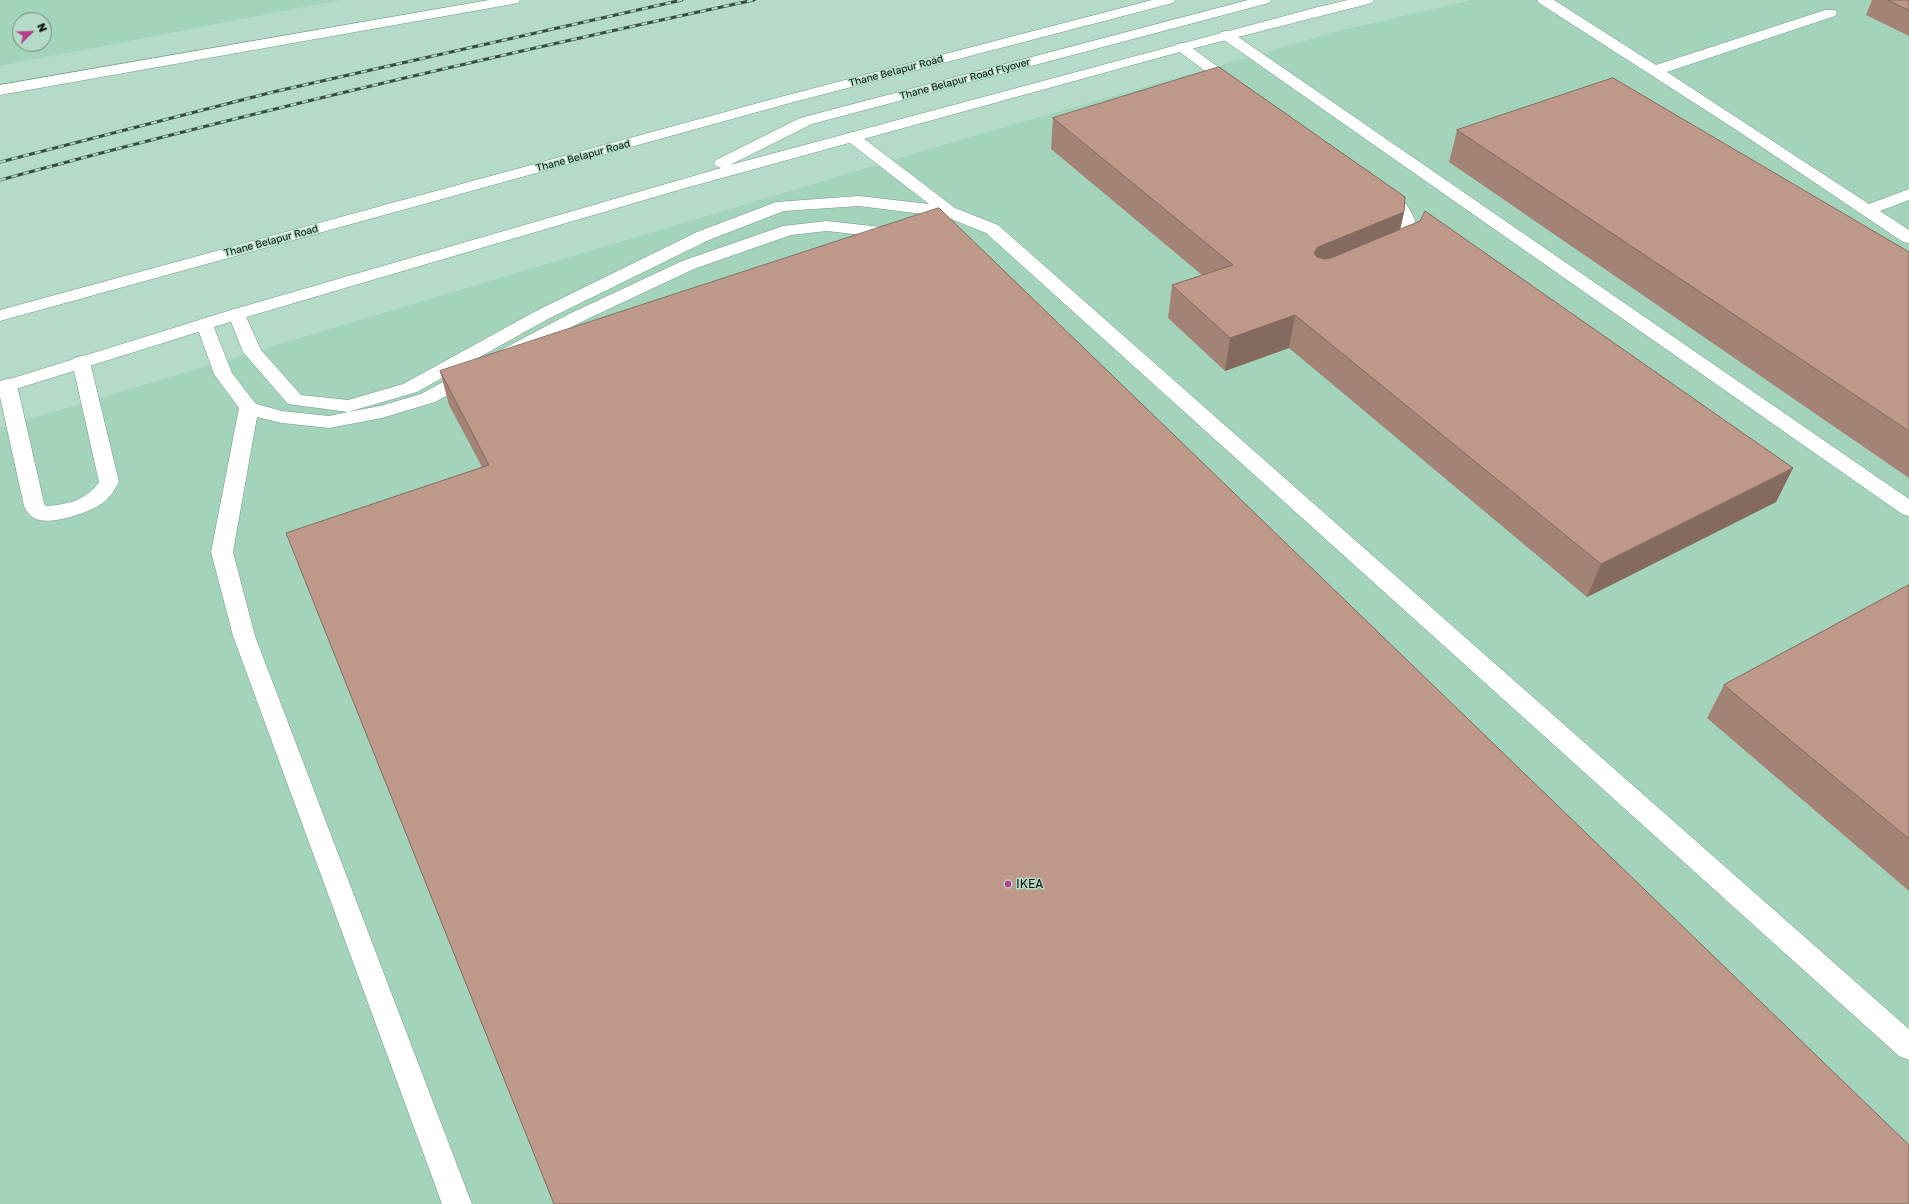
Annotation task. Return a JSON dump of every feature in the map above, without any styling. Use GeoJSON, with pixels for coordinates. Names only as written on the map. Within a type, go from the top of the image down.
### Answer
{"type":"FeatureCollection","features":[{"type":"Feature","properties":{"kind":"main road"},"geometry":{"type":"LineString","coordinates":[[0,90],[513,0]]}},
{"type":"Feature","properties":{"kind":"main road","name":"Thane Belapur Road"},"geometry":{"type":"LineString","coordinates":[[0,316],[786,100],[1168,0]]}},
{"type":"Feature","properties":{"kind":"main road","name":"Thane Belapur Road Flyover"},"geometry":{"type":"LineString","coordinates":[[676,185],[806,122],[1264,0]]}},
{"type":"Feature","properties":{"kind":"main road"},"geometry":{"type":"LineString","coordinates":[[81,362],[109,482],[104,492],[91,502],[57,514],[41,513],[34,506],[3,386],[81,362],[205,324],[237,314],[676,185],[1226,35],[1367,0]]}},
{"type":"Feature","properties":{"kind":"main road"},"geometry":{"type":"LineString","coordinates":[[1544,0],[1909,238]]}},
{"type":"Feature","properties":{"kind":"main road"},"geometry":{"type":"LineString","coordinates":[[1654,71],[1830,13]]}},
{"type":"Feature","properties":{"kind":"main road"},"geometry":{"type":"LineString","coordinates":[[1226,35],[1909,509]]}},
{"type":"Feature","properties":{"kind":"main road"},"geometry":{"type":"LineString","coordinates":[[1182,47],[1246,94]]}},
{"type":"Feature","properties":{"kind":"main road"},"geometry":{"type":"LineString","coordinates":[[852,137],[949,212]]}},
{"type":"Feature","properties":{"kind":"main road"},"geometry":{"type":"LineString","coordinates":[[1367,182],[1392,200],[1403,213],[1410,233],[1406,248],[1384,257]]}},
{"type":"Feature","properties":{"kind":"main road"},"geometry":{"type":"LineString","coordinates":[[1868,210],[1909,194]]}},
{"type":"Feature","properties":{"kind":"main road"},"geometry":{"type":"LineString","coordinates":[[237,314],[252,352],[295,400],[348,406],[410,388],[542,315],[689,243],[782,206],[859,201],[949,212],[992,229],[1909,1048]]}},
{"type":"Feature","properties":{"kind":"main road"},"geometry":{"type":"LineString","coordinates":[[205,324],[223,374],[249,408],[282,417],[329,422],[382,412],[428,398],[575,318],[688,265],[789,230],[827,226],[905,234]]}},
{"type":"Feature","properties":{"kind":"main road"},"geometry":{"type":"LineString","coordinates":[[789,230],[813,233],[830,241]]}},
{"type":"Feature","properties":{"kind":"main road"},"geometry":{"type":"LineString","coordinates":[[249,408],[222,552],[244,636],[457,1204]]}},
{"type":"Feature","properties":{"kind":"shaded area"},"geometry":{"type":"Polygon","coordinates":[[[0,0],[341,0],[0,66],[0,0]]]}},
{"type":"Feature","properties":{"kind":"shaded area"},"geometry":{"type":"Polygon","coordinates":[[[1472,0],[1909,0],[1909,1204],[0,1204],[0,428],[977,135],[1339,31],[1472,0]]]}},
{"type":"Feature","properties":{"kind":"building"},"geometry":{"type":"Polygon","coordinates":[[[1888,0],[1909,0],[1909,10],[1888,0]]]}},
{"type":"Feature","properties":{"kind":"building"},"geometry":{"type":"Polygon","coordinates":[[[1219,67],[1405,197],[1404,212],[1318,247],[1314,253],[1317,257],[1324,259],[1331,258],[1420,221],[1425,211],[1793,468],[1601,564],[1295,315],[1230,338],[1172,285],[1233,265],[1053,118],[1219,67]]]}},
{"type":"Feature","properties":{"kind":"building"},"geometry":{"type":"Polygon","coordinates":[[[1613,78],[1909,252],[1909,431],[1457,130],[1613,78]]]}},
{"type":"Feature","properties":{"kind":"building","name":"IKEA"},"geometry":{"type":"Polygon","coordinates":[[[939,208],[1909,1145],[1909,1204],[554,1204],[286,533],[489,465],[440,371],[939,208]]]}},
{"type":"Feature","properties":{"kind":"building"},"geometry":{"type":"Polygon","coordinates":[[[1909,585],[1909,839],[1724,685],[1909,585]]]}},
{"type":"Feature","properties":{"kind":"railway"},"geometry":{"type":"LineString","coordinates":[[0,162],[273,92],[682,0]]}},
{"type":"Feature","properties":{"kind":"railway"},"geometry":{"type":"LineString","coordinates":[[0,180],[281,107],[564,41],[754,0]]}},
{"type":"Feature","properties":{"kind":"place","name":"IKEA"},"geometry":{"type":"Point","coordinates":[1008,884]}}]}
